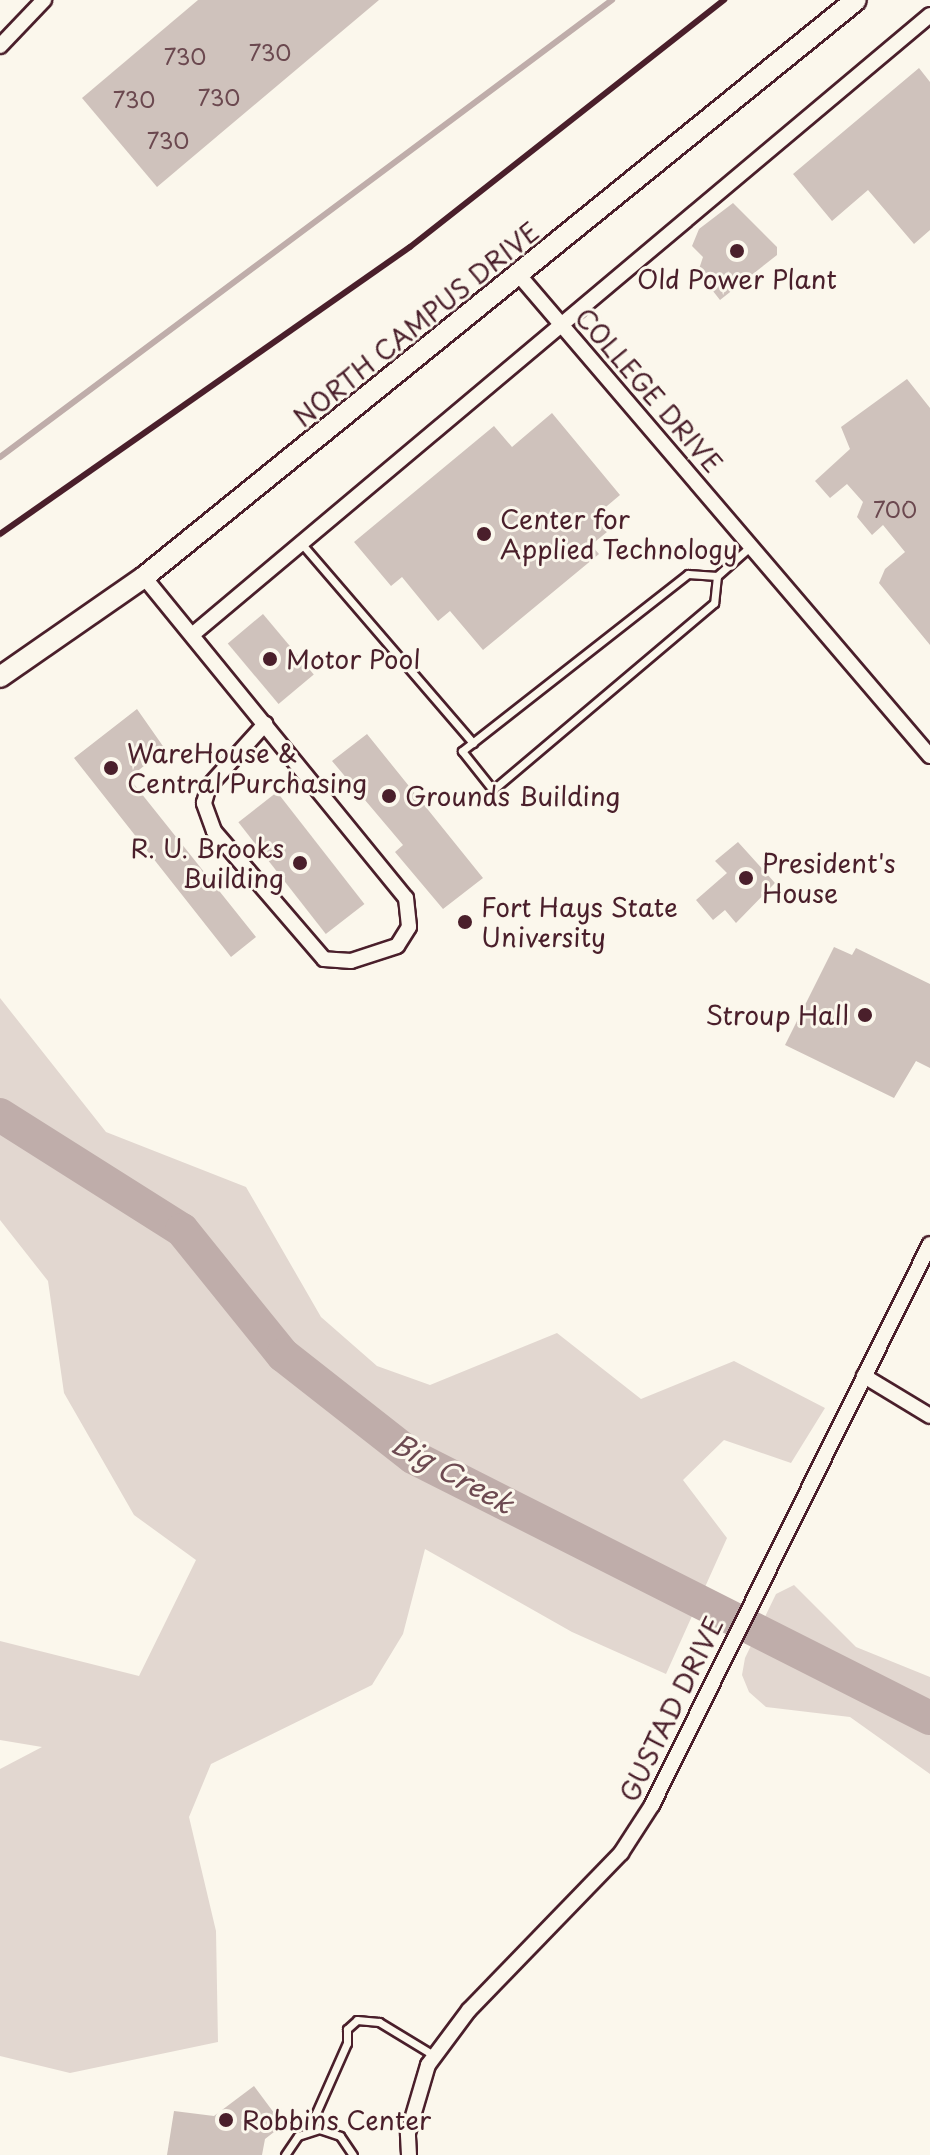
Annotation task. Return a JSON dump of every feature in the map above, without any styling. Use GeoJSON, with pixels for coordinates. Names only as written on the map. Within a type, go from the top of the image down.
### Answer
{"type":"FeatureCollection","features":[{"type":"Feature","properties":{"kind":"main road","name":"NORTH CAMPUS DRIVE"},"geometry":{"type":"LineString","coordinates":[[0,677],[144,577],[856,0]]}},
{"type":"Feature","properties":{"kind":"street"},"geometry":{"type":"LineString","coordinates":[[0,46],[44,0]]}},
{"type":"Feature","properties":{"kind":"street"},"geometry":{"type":"LineString","coordinates":[[192,635],[930,15]]}},
{"type":"Feature","properties":{"kind":"street","name":"COLLEGE DRIVE"},"geometry":{"type":"LineString","coordinates":[[518,274],[930,756]]}},
{"type":"Feature","properties":{"kind":"street"},"geometry":{"type":"LineString","coordinates":[[144,577],[265,724],[406,898],[409,927],[397,946],[351,961],[324,959],[214,831],[204,803],[209,786],[265,724]]}},
{"type":"Feature","properties":{"kind":"street","name":"GUSTAD DRIVE"},"geometry":{"type":"LineString","coordinates":[[409,2155],[408,2133],[435,2056],[469,2010],[621,1853],[652,1805],[930,1244]]}},
{"type":"Feature","properties":{"kind":"street"},"geometry":{"type":"LineString","coordinates":[[864,1376],[930,1416]]}},
{"type":"Feature","properties":{"kind":"lane"},"geometry":{"type":"LineString","coordinates":[[301,543],[473,743]]}},
{"type":"Feature","properties":{"kind":"lane"},"geometry":{"type":"LineString","coordinates":[[717,576],[688,574],[462,751],[493,790],[714,603],[717,576],[751,546]]}},
{"type":"Feature","properties":{"kind":"lane"},"geometry":{"type":"LineString","coordinates":[[285,2155],[308,2131],[347,2043],[350,2024],[362,2019],[379,2022],[435,2056]]}},
{"type":"Feature","properties":{"kind":"lane"},"geometry":{"type":"LineString","coordinates":[[308,2131],[340,2136],[353,2155]]}},
{"type":"Feature","properties":{"kind":"shaded area"},"geometry":{"type":"Polygon","coordinates":[[[0,998],[106,1132],[246,1187],[321,1317],[377,1366],[430,1385],[557,1333],[641,1399],[734,1361],[825,1408],[791,1463],[724,1440],[683,1480],[727,1538],[666,1674],[572,1632],[425,1549],[403,1634],[372,1685],[211,1764],[189,1817],[216,1931],[218,2042],[70,2073],[0,2056],[0,1769],[42,1747],[0,1740],[0,1641],[139,1676],[196,1560],[134,1515],[64,1393],[48,1281],[0,1220],[0,998]]]}},
{"type":"Feature","properties":{"kind":"shaded area"},"geometry":{"type":"Polygon","coordinates":[[[794,1585],[856,1647],[930,1677],[930,1774],[850,1717],[766,1707],[749,1692],[742,1675],[745,1658],[776,1594],[794,1585]]]}},
{"type":"Feature","properties":{"kind":"building"},"geometry":{"type":"Polygon","coordinates":[[[198,0],[379,0],[157,187],[82,98],[198,0]]]}},
{"type":"Feature","properties":{"kind":"building"},"geometry":{"type":"Polygon","coordinates":[[[919,68],[930,82],[930,230],[914,244],[868,190],[832,221],[793,174],[919,68]]]}},
{"type":"Feature","properties":{"kind":"building","name":"Old Power Plant"},"geometry":{"type":"Polygon","coordinates":[[[733,203],[777,247],[777,255],[720,300],[698,272],[703,257],[692,246],[699,229],[733,203]]]}},
{"type":"Feature","properties":{"kind":"building"},"geometry":{"type":"Polygon","coordinates":[[[907,379],[930,408],[930,645],[879,583],[885,569],[905,552],[883,525],[872,535],[857,517],[863,502],[847,484],[830,498],[815,481],[850,449],[841,427],[907,379]]]}},
{"type":"Feature","properties":{"kind":"building","name":"Center for Applied Technology"},"geometry":{"type":"Polygon","coordinates":[[[552,413],[620,495],[594,517],[607,532],[591,545],[599,554],[483,650],[450,611],[438,621],[402,577],[391,586],[354,542],[494,426],[512,447],[552,413]]]}},
{"type":"Feature","properties":{"kind":"building","name":"Motor Pool"},"geometry":{"type":"Polygon","coordinates":[[[263,614],[314,675],[279,704],[228,644],[263,614]]]}},
{"type":"Feature","properties":{"kind":"building"},"geometry":{"type":"Polygon","coordinates":[[[137,709],[165,749],[129,778],[256,937],[231,957],[74,758],[137,709]]]}},
{"type":"Feature","properties":{"kind":"building","name":"Grounds Building"},"geometry":{"type":"Polygon","coordinates":[[[367,734],[483,878],[443,909],[395,852],[403,845],[332,761],[367,734]]]}},
{"type":"Feature","properties":{"kind":"building","name":"R. U. Brooks Building"},"geometry":{"type":"Polygon","coordinates":[[[277,792],[364,904],[326,934],[238,822],[277,792]]]}},
{"type":"Feature","properties":{"kind":"building","name":"President's House"},"geometry":{"type":"Polygon","coordinates":[[[738,842],[775,883],[736,923],[725,910],[713,920],[696,900],[727,873],[715,861],[738,842]]]}},
{"type":"Feature","properties":{"kind":"building","name":"Stroup Hall"},"geometry":{"type":"Polygon","coordinates":[[[834,947],[852,955],[856,948],[930,984],[930,1068],[916,1061],[894,1098],[785,1045],[834,947]]]}},
{"type":"Feature","properties":{"kind":"building","name":"Robbins Center"},"geometry":{"type":"Polygon","coordinates":[[[254,2086],[283,2125],[265,2139],[262,2155],[167,2155],[174,2111],[214,2116],[254,2086]]]}},
{"type":"Feature","properties":{"kind":"waterway"},"geometry":{"type":"LineString","coordinates":[[0,457],[612,0]]}},
{"type":"Feature","properties":{"kind":"waterway","name":"Big Creek"},"geometry":{"type":"LineString","coordinates":[[0,1115],[182,1230],[283,1355],[413,1457],[930,1718]]}},
{"type":"Feature","properties":{"kind":"railway"},"geometry":{"type":"LineString","coordinates":[[0,534],[410,247],[724,0]]}},
{"type":"Feature","properties":{"kind":"place","name":"Old Power Plant"},"geometry":{"type":"Point","coordinates":[737,251]}},
{"type":"Feature","properties":{"kind":"place","name":"Center for Applied Technology"},"geometry":{"type":"Point","coordinates":[484,534]}},
{"type":"Feature","properties":{"kind":"place","name":"Motor Pool"},"geometry":{"type":"Point","coordinates":[270,659]}},
{"type":"Feature","properties":{"kind":"place","name":"WareHouse & Central Purchasing"},"geometry":{"type":"Point","coordinates":[111,768]}},
{"type":"Feature","properties":{"kind":"place","name":"Grounds Building"},"geometry":{"type":"Point","coordinates":[389,796]}},
{"type":"Feature","properties":{"kind":"place","name":"R. U. Brooks Building"},"geometry":{"type":"Point","coordinates":[300,863]}},
{"type":"Feature","properties":{"kind":"place","name":"President's House"},"geometry":{"type":"Point","coordinates":[746,878]}},
{"type":"Feature","properties":{"kind":"place","name":"Fort Hays State University"},"geometry":{"type":"Point","coordinates":[465,922]}},
{"type":"Feature","properties":{"kind":"place","name":"Stroup Hall"},"geometry":{"type":"Point","coordinates":[865,1015]}},
{"type":"Feature","properties":{"kind":"place","name":"Robbins Center"},"geometry":{"type":"Point","coordinates":[226,2120]}}]}
